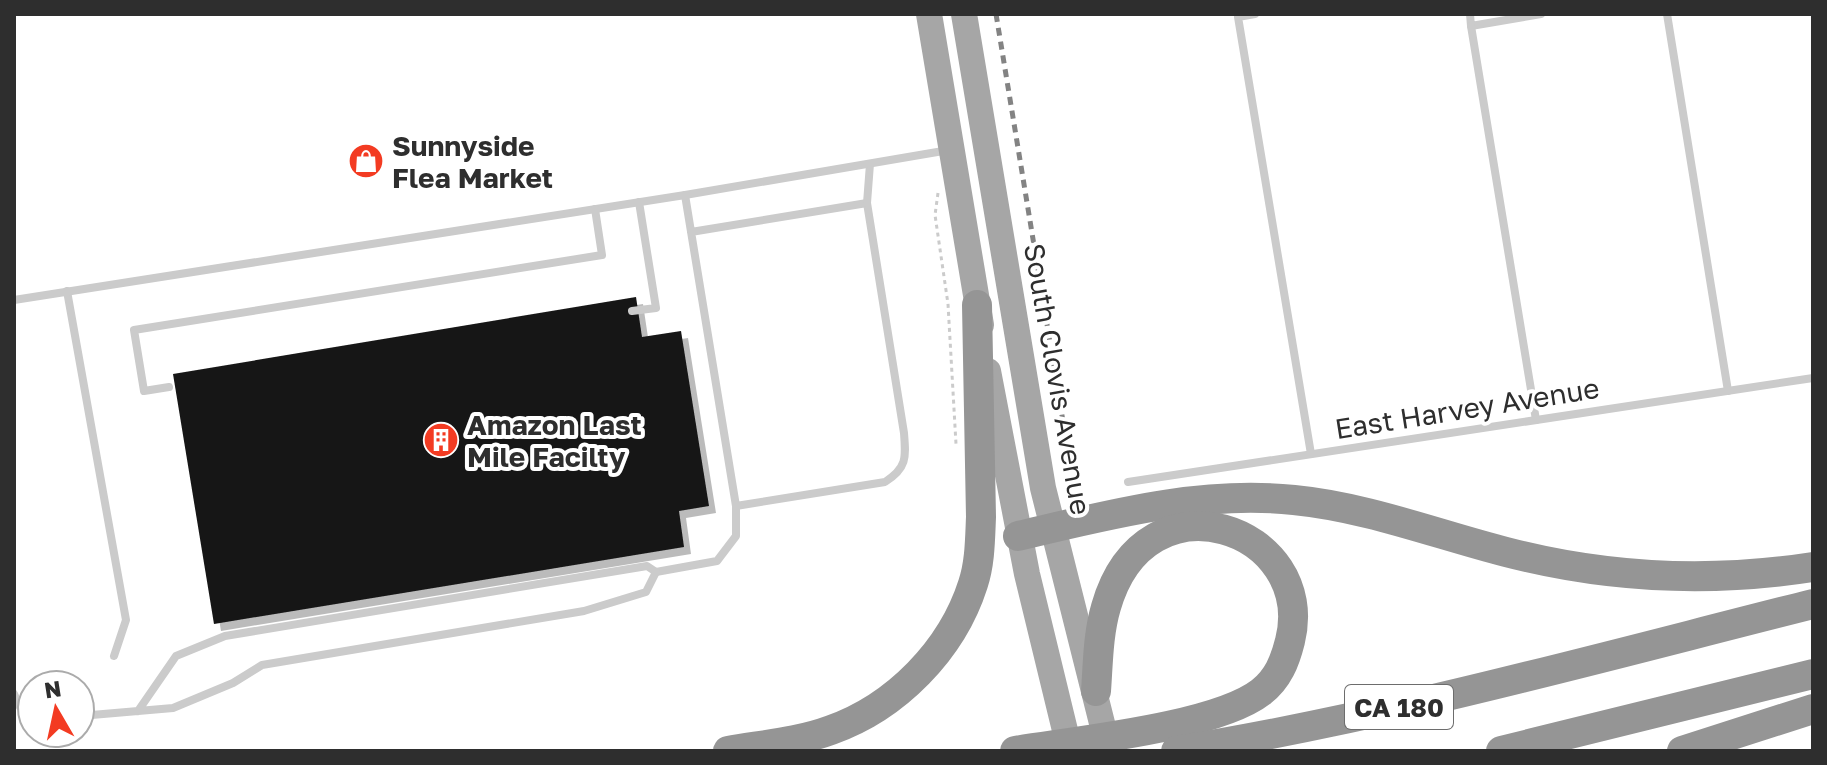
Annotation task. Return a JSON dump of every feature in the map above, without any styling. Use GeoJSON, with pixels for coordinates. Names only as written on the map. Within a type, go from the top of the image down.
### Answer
{"type":"FeatureCollection","features":[{"type":"Feature","properties":{"kind":"highway"},"geometry":{"type":"LineString","coordinates":[[728,751],[829,731],[874,709],[912,680],[954,626],[973,584],[980,549],[977,305]]}},
{"type":"Feature","properties":{"kind":"highway"},"geometry":{"type":"LineString","coordinates":[[1018,536],[1200,499],[1264,498],[1324,504],[1508,552],[1604,571],[1668,577],[1723,576],[1813,567]]}},
{"type":"Feature","properties":{"kind":"highway"},"geometry":{"type":"LineString","coordinates":[[1015,751],[1205,716],[1248,701],[1263,691],[1283,664],[1292,634],[1291,599],[1277,567],[1254,544],[1239,535],[1207,526],[1166,530],[1126,565],[1111,591],[1101,626],[1096,691]]}},
{"type":"Feature","properties":{"kind":"highway","name":"CA 180"},"geometry":{"type":"LineString","coordinates":[[1176,751],[1334,722],[1421,702],[1813,604]]}},
{"type":"Feature","properties":{"kind":"highway"},"geometry":{"type":"LineString","coordinates":[[1501,751],[1813,674]]}},
{"type":"Feature","properties":{"kind":"highway"},"geometry":{"type":"LineString","coordinates":[[1682,751],[1813,709]]}},
{"type":"Feature","properties":{"kind":"main road"},"geometry":{"type":"LineString","coordinates":[[929,14],[1018,536],[1070,751]]}},
{"type":"Feature","properties":{"kind":"main road","name":"South Clovis Avenue"},"geometry":{"type":"LineString","coordinates":[[964,14],[1051,528],[1096,691],[1109,751]]}},
{"type":"Feature","properties":{"kind":"main road"},"geometry":{"type":"LineString","coordinates":[[951,150],[971,162],[997,307],[1024,380]]}},
{"type":"Feature","properties":{"kind":"lane"},"geometry":{"type":"LineString","coordinates":[[1255,14],[1238,17],[1311,454]]}},
{"type":"Feature","properties":{"kind":"lane"},"geometry":{"type":"LineString","coordinates":[[1470,14],[1536,420]]}},
{"type":"Feature","properties":{"kind":"lane"},"geometry":{"type":"LineString","coordinates":[[1471,26],[1541,14]]}},
{"type":"Feature","properties":{"kind":"lane"},"geometry":{"type":"LineString","coordinates":[[1667,14],[1728,391]]}},
{"type":"Feature","properties":{"kind":"lane"},"geometry":{"type":"LineString","coordinates":[[14,300],[951,150]]}},
{"type":"Feature","properties":{"kind":"lane"},"geometry":{"type":"LineString","coordinates":[[736,506],[885,482],[897,474],[906,458],[867,203],[870,164]]}},
{"type":"Feature","properties":{"kind":"lane"},"geometry":{"type":"LineString","coordinates":[[138,711],[176,656],[225,636],[647,566],[656,572],[717,561],[736,536],[736,506],[685,195]]}},
{"type":"Feature","properties":{"kind":"lane"},"geometry":{"type":"LineString","coordinates":[[632,311],[656,308],[639,202]]}},
{"type":"Feature","properties":{"kind":"lane"},"geometry":{"type":"LineString","coordinates":[[691,232],[867,203]]}},
{"type":"Feature","properties":{"kind":"lane"},"geometry":{"type":"LineString","coordinates":[[169,387],[144,391],[134,330],[602,255],[595,209]]}},
{"type":"Feature","properties":{"kind":"lane"},"geometry":{"type":"LineString","coordinates":[[67,291],[126,620],[114,656]]}},
{"type":"Feature","properties":{"kind":"lane","name":"East Harvey Avenue"},"geometry":{"type":"LineString","coordinates":[[1128,482],[1813,378]]}},
{"type":"Feature","properties":{"kind":"lane"},"geometry":{"type":"LineString","coordinates":[[96,715],[173,708],[233,683],[262,665],[584,611],[646,592],[656,572]]}},
{"type":"Feature","properties":{"kind":"path"},"geometry":{"type":"LineString","coordinates":[[937,183],[935,215],[948,304],[956,457]]}},
{"type":"Feature","properties":{"kind":"building","name":"Amazon Last Mile Facilty"},"geometry":{"type":"Polygon","coordinates":[[[636,297],[642,337],[681,331],[709,506],[679,511],[684,547],[214,624],[173,374],[636,297]]]}},
{"type":"Feature","properties":{"kind":"railway"},"geometry":{"type":"LineString","coordinates":[[996,14],[1069,458]]}},
{"type":"Feature","properties":{"kind":"place","name":"Sunnyside Flea Market"},"geometry":{"type":"Point","coordinates":[366,161]}},
{"type":"Feature","properties":{"kind":"place","name":"Amazon Last Mile Facilty"},"geometry":{"type":"Point","coordinates":[441,440]}}]}
